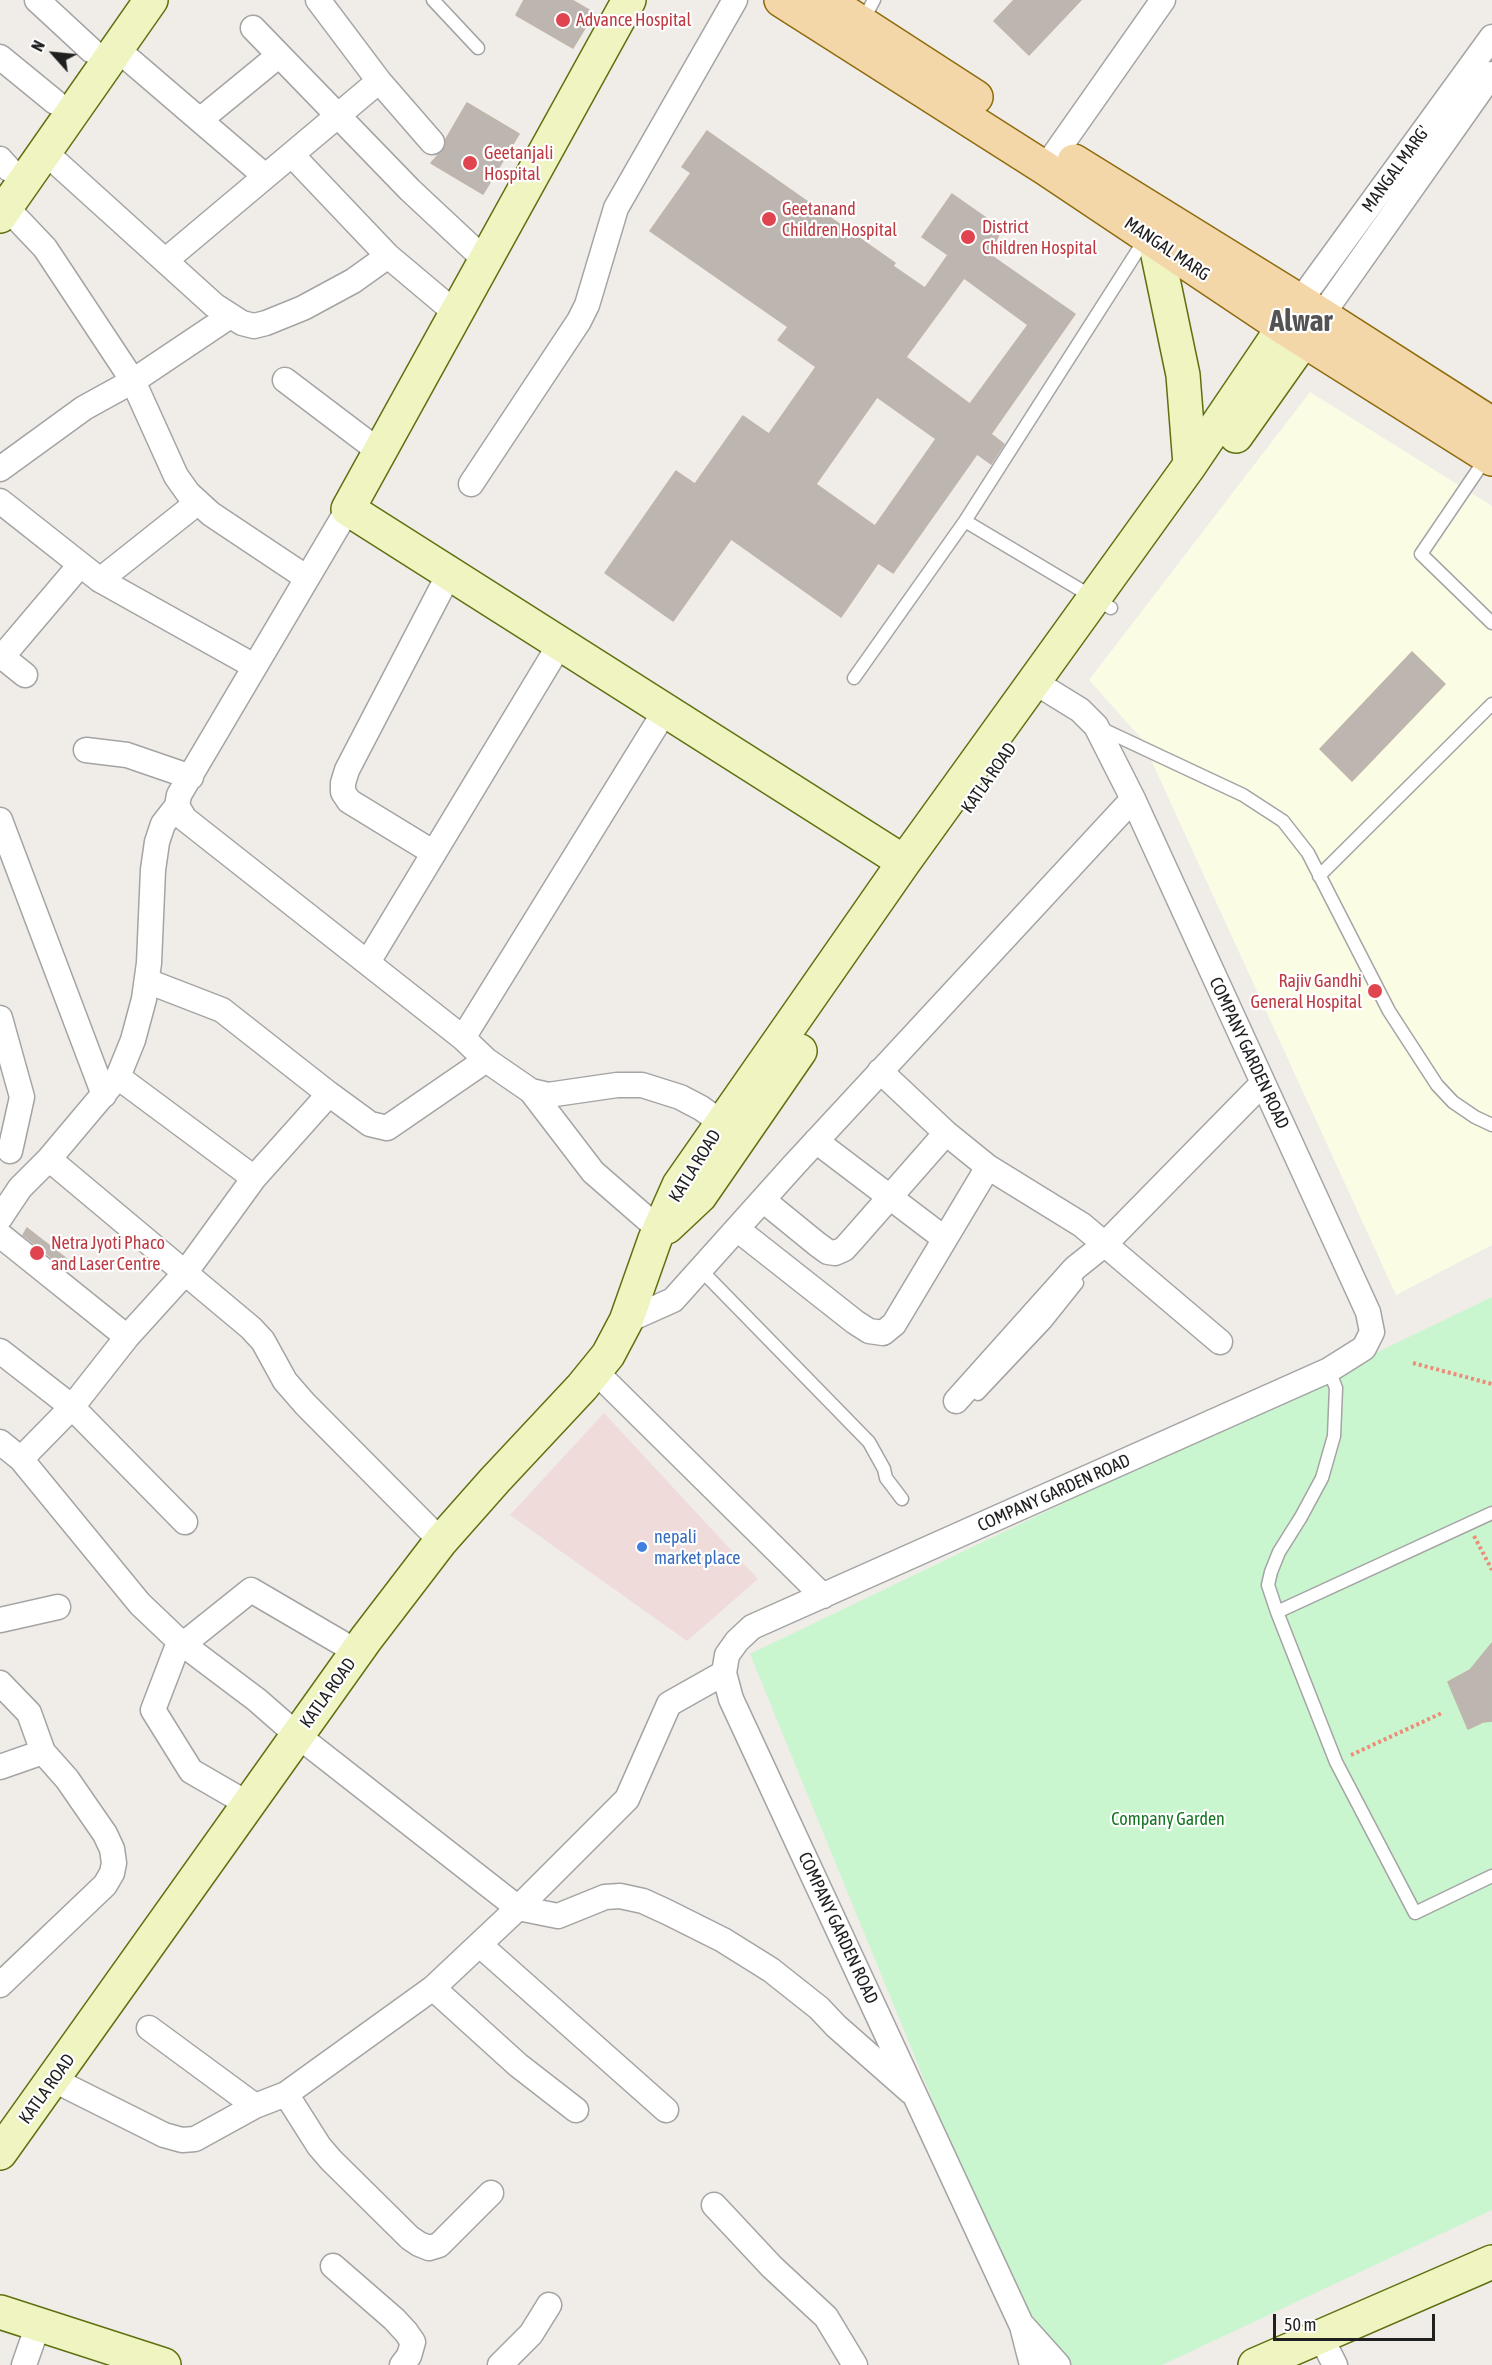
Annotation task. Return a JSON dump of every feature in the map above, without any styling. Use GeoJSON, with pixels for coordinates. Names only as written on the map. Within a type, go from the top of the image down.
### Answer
{"type":"FeatureCollection","features":[{"type":"Feature","properties":{"kind":"main road","name":"MANGAL MARG"},"geometry":{"type":"LineString","coordinates":[[781,0],[862,22]]}},
{"type":"Feature","properties":{"kind":"main road","name":"MANGAL MARG"},"geometry":{"type":"LineString","coordinates":[[826,0],[862,22],[1051,159],[1151,238],[1492,424]]}},
{"type":"Feature","properties":{"kind":"main road","name":"MANGAL MARG"},"geometry":{"type":"LineString","coordinates":[[1051,159],[1303,321],[1487,461]]}},
{"type":"Feature","properties":{"kind":"street"},"geometry":{"type":"LineString","coordinates":[[37,0],[200,120],[265,176]]}},
{"type":"Feature","properties":{"kind":"street"},"geometry":{"type":"LineString","coordinates":[[3,187],[46,153],[104,50],[126,0]]}},
{"type":"Feature","properties":{"kind":"street"},"geometry":{"type":"LineString","coordinates":[[3,187],[55,102],[151,0]]}},
{"type":"Feature","properties":{"kind":"street"},"geometry":{"type":"LineString","coordinates":[[318,0],[379,81],[432,142]]}},
{"type":"Feature","properties":{"kind":"street"},"geometry":{"type":"LineString","coordinates":[[127,1337],[1,1219],[20,1188],[111,1086],[133,1040],[147,981],[153,870],[157,842],[163,824],[177,806],[180,795],[254,666],[348,509],[629,0]]}},
{"type":"Feature","properties":{"kind":"street"},"geometry":{"type":"LineString","coordinates":[[471,484],[579,321],[587,305],[620,198],[735,0]]}},
{"type":"Feature","properties":{"kind":"street"},"geometry":{"type":"LineString","coordinates":[[1051,159],[1163,0]]}},
{"type":"Feature","properties":{"kind":"street"},"geometry":{"type":"LineString","coordinates":[[253,28],[410,190],[486,261]]}},
{"type":"Feature","properties":{"kind":"street","name":"MANGAL MARG'"},"geometry":{"type":"LineString","coordinates":[[1303,321],[1430,141],[1492,37]]}},
{"type":"Feature","properties":{"kind":"street"},"geometry":{"type":"LineString","coordinates":[[200,120],[278,56]]}},
{"type":"Feature","properties":{"kind":"street"},"geometry":{"type":"LineString","coordinates":[[0,57],[55,102]]}},
{"type":"Feature","properties":{"kind":"street"},"geometry":{"type":"LineString","coordinates":[[1430,141],[1492,74]]}},
{"type":"Feature","properties":{"kind":"street"},"geometry":{"type":"LineString","coordinates":[[166,260],[379,81]]}},
{"type":"Feature","properties":{"kind":"street"},"geometry":{"type":"LineString","coordinates":[[46,153],[214,305],[242,323],[254,326],[278,319],[353,280],[388,256]]}},
{"type":"Feature","properties":{"kind":"street"},"geometry":{"type":"LineString","coordinates":[[292,155],[388,256],[457,314]]}},
{"type":"Feature","properties":{"kind":"street"},"geometry":{"type":"LineString","coordinates":[[3,187],[29,229],[55,261],[133,381],[176,476],[197,503],[307,578]]}},
{"type":"Feature","properties":{"kind":"street"},"geometry":{"type":"LineString","coordinates":[[1151,238],[1183,375],[1190,465]]}},
{"type":"Feature","properties":{"kind":"street"},"geometry":{"type":"LineString","coordinates":[[0,469],[84,408],[133,381],[230,316]]}},
{"type":"Feature","properties":{"kind":"street","name":"KATLA ROAD"},"geometry":{"type":"LineString","coordinates":[[1103,602],[1190,465],[1303,321]]}},
{"type":"Feature","properties":{"kind":"street","name":"KATLA ROAD"},"geometry":{"type":"LineString","coordinates":[[658,1233],[700,1196],[752,1100],[917,856],[1042,687],[1303,321]]}},
{"type":"Feature","properties":{"kind":"street"},"geometry":{"type":"LineString","coordinates":[[285,380],[380,452]]}},
{"type":"Feature","properties":{"kind":"street"},"geometry":{"type":"LineString","coordinates":[[100,580],[197,503]]}},
{"type":"Feature","properties":{"kind":"street"},"geometry":{"type":"LineString","coordinates":[[348,509],[665,711],[917,856]]}},
{"type":"Feature","properties":{"kind":"street"},"geometry":{"type":"LineString","coordinates":[[3,510],[100,580],[254,666]]}},
{"type":"Feature","properties":{"kind":"street"},"geometry":{"type":"LineString","coordinates":[[25,675],[1,656],[80,565]]}},
{"type":"Feature","properties":{"kind":"street"},"geometry":{"type":"LineString","coordinates":[[434,853],[349,801],[343,792],[343,783],[347,770],[449,574]]}},
{"type":"Feature","properties":{"kind":"street"},"geometry":{"type":"LineString","coordinates":[[368,963],[560,644]]}},
{"type":"Feature","properties":{"kind":"street","name":"COMPANY GARDEN ROAD"},"geometry":{"type":"LineString","coordinates":[[1032,2365],[1023,2326],[731,1699],[724,1673],[727,1655],[737,1641],[752,1627],[1329,1370],[1364,1348],[1372,1332],[1368,1312],[1133,799],[1096,726],[1080,710],[1042,687]]}},
{"type":"Feature","properties":{"kind":"street"},"geometry":{"type":"LineString","coordinates":[[463,1038],[665,711]]}},
{"type":"Feature","properties":{"kind":"street"},"geometry":{"type":"LineString","coordinates":[[86,750],[127,755],[191,777]]}},
{"type":"Feature","properties":{"kind":"street"},"geometry":{"type":"LineString","coordinates":[[626,1322],[673,1300],[880,1071],[1133,799]]}},
{"type":"Feature","properties":{"kind":"street"},"geometry":{"type":"LineString","coordinates":[[177,806],[185,819],[463,1038],[486,1060],[531,1091],[594,1172],[658,1233]]}},
{"type":"Feature","properties":{"kind":"street"},"geometry":{"type":"LineString","coordinates":[[0,820],[111,1086],[254,1178]]}},
{"type":"Feature","properties":{"kind":"street"},"geometry":{"type":"LineString","coordinates":[[147,981],[222,1010],[370,1124],[387,1128],[486,1060]]}},
{"type":"Feature","properties":{"kind":"street"},"geometry":{"type":"LineString","coordinates":[[0,1018],[22,1097],[5,1150],[43,1164],[185,1273],[251,1328],[263,1341],[285,1381],[305,1404],[441,1541]]}},
{"type":"Feature","properties":{"kind":"street"},"geometry":{"type":"LineString","coordinates":[[880,1071],[946,1133],[988,1167],[1082,1225],[1220,1342]]}},
{"type":"Feature","properties":{"kind":"street"},"geometry":{"type":"LineString","coordinates":[[967,1397],[1075,1268],[1106,1244],[1263,1083]]}},
{"type":"Feature","properties":{"kind":"street"},"geometry":{"type":"LineString","coordinates":[[531,1091],[548,1095],[617,1084],[642,1086],[680,1097],[722,1123]]}},
{"type":"Feature","properties":{"kind":"street"},"geometry":{"type":"LineString","coordinates":[[21,1459],[72,1407],[127,1337],[185,1273],[254,1178],[329,1094]]}},
{"type":"Feature","properties":{"kind":"street","name":"KATLA ROAD"},"geometry":{"type":"LineString","coordinates":[[0,2153],[297,1735],[441,1541],[608,1355],[626,1322],[658,1233],[679,1185],[722,1123],[752,1100]]}},
{"type":"Feature","properties":{"kind":"street"},"geometry":{"type":"LineString","coordinates":[[763,1200],[817,1244],[828,1252],[835,1253],[844,1249],[946,1133]]}},
{"type":"Feature","properties":{"kind":"street"},"geometry":{"type":"LineString","coordinates":[[816,1141],[945,1239]]}},
{"type":"Feature","properties":{"kind":"street"},"geometry":{"type":"LineString","coordinates":[[737,1228],[855,1322],[869,1331],[883,1333],[894,1324],[988,1167]]}},
{"type":"Feature","properties":{"kind":"street"},"geometry":{"type":"LineString","coordinates":[[0,1351],[72,1407],[185,1522]]}},
{"type":"Feature","properties":{"kind":"street"},"geometry":{"type":"LineString","coordinates":[[595,1371],[823,1596]]}},
{"type":"Feature","properties":{"kind":"street"},"geometry":{"type":"LineString","coordinates":[[0,1442],[21,1459],[140,1604],[183,1645],[257,1700],[297,1735],[518,1908],[558,1916],[605,1897],[620,1896],[643,1901],[667,1912],[723,1940],[792,1986],[917,2098]]}},
{"type":"Feature","properties":{"kind":"street"},"geometry":{"type":"LineString","coordinates":[[248,1804],[191,1771],[153,1710],[176,1650],[251,1590],[357,1652]]}},
{"type":"Feature","properties":{"kind":"street"},"geometry":{"type":"LineString","coordinates":[[0,1620],[58,1607]]}},
{"type":"Feature","properties":{"kind":"street"},"geometry":{"type":"LineString","coordinates":[[54,2080],[164,2135],[182,2140],[195,2139],[255,2106],[286,2094],[433,1988],[480,1945],[627,1799],[669,1704],[724,1673]]}},
{"type":"Feature","properties":{"kind":"street"},"geometry":{"type":"LineString","coordinates":[[0,1683],[29,1713],[43,1752],[67,1779],[105,1834],[112,1849],[114,1863],[112,1873],[105,1885],[0,1985]]}},
{"type":"Feature","properties":{"kind":"street"},"geometry":{"type":"LineString","coordinates":[[0,1767],[43,1752]]}},
{"type":"Feature","properties":{"kind":"street"},"geometry":{"type":"LineString","coordinates":[[480,1945],[666,2110]]}},
{"type":"Feature","properties":{"kind":"street"},"geometry":{"type":"LineString","coordinates":[[433,1988],[518,2065],[576,2110]]}},
{"type":"Feature","properties":{"kind":"street"},"geometry":{"type":"LineString","coordinates":[[149,2028],[255,2106]]}},
{"type":"Feature","properties":{"kind":"street"},"geometry":{"type":"LineString","coordinates":[[286,2094],[331,2160],[410,2238],[419,2244],[429,2248],[440,2245],[491,2193]]}},
{"type":"Feature","properties":{"kind":"street"},"geometry":{"type":"LineString","coordinates":[[714,2205],[772,2267],[826,2317],[855,2365]]}},
{"type":"Feature","properties":{"kind":"street"},"geometry":{"type":"LineString","coordinates":[[1255,2365],[1328,2351],[1492,2262]]}},
{"type":"Feature","properties":{"kind":"street"},"geometry":{"type":"LineString","coordinates":[[333,2266],[394,2319],[413,2342],[409,2356],[402,2365]]}},
{"type":"Feature","properties":{"kind":"street"},"geometry":{"type":"LineString","coordinates":[[500,2365],[531,2334],[549,2305]]}},
{"type":"Feature","properties":{"kind":"street"},"geometry":{"type":"LineString","coordinates":[[0,2312],[164,2365]]}},
{"type":"Feature","properties":{"kind":"street"},"geometry":{"type":"LineString","coordinates":[[24,2365],[38,2325]]}},
{"type":"Feature","properties":{"kind":"street","name":"COMPANY GARDEN ROAD"},"geometry":{"type":"LineString","coordinates":[[1023,2326],[1058,2365]]}},
{"type":"Feature","properties":{"kind":"lane"},"geometry":{"type":"LineString","coordinates":[[433,0],[478,48]]}},
{"type":"Feature","properties":{"kind":"lane"},"geometry":{"type":"LineString","coordinates":[[854,678],[965,521],[1151,238]]}},
{"type":"Feature","properties":{"kind":"lane"},"geometry":{"type":"LineString","coordinates":[[1487,461],[1421,554],[1491,619]]}},
{"type":"Feature","properties":{"kind":"lane"},"geometry":{"type":"LineString","coordinates":[[965,521],[1103,602]]}},
{"type":"Feature","properties":{"kind":"lane"},"geometry":{"type":"LineString","coordinates":[[1320,876],[1492,704]]}},
{"type":"Feature","properties":{"kind":"lane"},"geometry":{"type":"LineString","coordinates":[[1096,726],[1205,776],[1268,809],[1283,821],[1308,853],[1389,1011],[1437,1085],[1453,1102],[1492,1125]]}},
{"type":"Feature","properties":{"kind":"lane"},"geometry":{"type":"LineString","coordinates":[[700,1269],[869,1442],[884,1469],[886,1478],[902,1499]]}},
{"type":"Feature","properties":{"kind":"lane"},"geometry":{"type":"LineString","coordinates":[[1329,1370],[1336,1388],[1334,1436],[1322,1478],[1279,1552],[1268,1586],[1336,1762],[1415,1913],[1492,1875]]}},
{"type":"Feature","properties":{"kind":"lane"},"geometry":{"type":"LineString","coordinates":[[1277,1612],[1492,1513]]}},
{"type":"Feature","properties":{"kind":"path"},"geometry":{"type":"LineString","coordinates":[[1413,1364],[1492,1384]]}},
{"type":"Feature","properties":{"kind":"path"},"geometry":{"type":"LineString","coordinates":[[1468,1525],[1492,1570]]}},
{"type":"Feature","properties":{"kind":"path"},"geometry":{"type":"LineString","coordinates":[[1336,1762],[1442,1713]]}},
{"type":"Feature","properties":{"kind":"shaded area","name":"Rajiv Gandhi General Hospital"},"geometry":{"type":"Polygon","coordinates":[[[1310,392],[1492,506],[1492,1245],[1396,1295],[1141,738],[1089,680],[1310,392]]]}},
{"type":"Feature","properties":{"kind":"shaded area","name":"nepali market place"},"geometry":{"type":"Polygon","coordinates":[[[604,1413],[758,1579],[687,1641],[510,1515],[604,1413]]]}},
{"type":"Feature","properties":{"kind":"green space","name":"Company Garden"},"geometry":{"type":"Polygon","coordinates":[[[1492,1297],[1492,2210],[1162,2365],[1041,2365],[750,1654],[1492,1297]]]}},
{"type":"Feature","properties":{"kind":"building"},"geometry":{"type":"Polygon","coordinates":[[[524,0],[572,0],[594,13],[573,48],[516,15],[524,0]]]}},
{"type":"Feature","properties":{"kind":"building"},"geometry":{"type":"Polygon","coordinates":[[[1014,0],[1081,0],[1029,55],[994,21],[1014,0]]]}},
{"type":"Feature","properties":{"kind":"building"},"geometry":{"type":"Polygon","coordinates":[[[467,103],[519,134],[483,194],[431,163],[445,147],[446,139],[467,103]]]}},
{"type":"Feature","properties":{"kind":"building"},"geometry":{"type":"Polygon","coordinates":[[[707,131],[895,263],[893,266],[925,288],[948,255],[922,237],[952,194],[1002,229],[989,254],[1075,314],[991,434],[1004,444],[991,464],[977,454],[893,573],[878,563],[841,617],[731,539],[673,621],[605,573],[676,471],[695,484],[743,416],[769,434],[816,367],[778,340],[788,327],[650,231],[691,173],[682,167],[707,131]],[[964,278],[906,357],[970,404],[1028,325],[964,278]],[[877,397],[816,484],[875,526],[936,439],[877,397]]]}},
{"type":"Feature","properties":{"kind":"building"},"geometry":{"type":"Polygon","coordinates":[[[1412,652],[1445,684],[1352,781],[1320,749],[1412,652]]]}},
{"type":"Feature","properties":{"kind":"building"},"geometry":{"type":"Polygon","coordinates":[[[27,1228],[67,1259],[62,1266],[23,1235],[27,1228]]]}},
{"type":"Feature","properties":{"kind":"building"},"geometry":{"type":"Polygon","coordinates":[[[1492,1643],[1492,1721],[1483,1722],[1468,1729],[1448,1682],[1470,1670],[1492,1643]]]}},
{"type":"Feature","properties":{"kind":"place","name":"Advance Hospital"},"geometry":{"type":"Point","coordinates":[563,20]}},
{"type":"Feature","properties":{"kind":"place","name":"Geetanjali Hospital"},"geometry":{"type":"Point","coordinates":[470,163]}},
{"type":"Feature","properties":{"kind":"place","name":"Geetanand Children Hospital"},"geometry":{"type":"Point","coordinates":[769,219]}},
{"type":"Feature","properties":{"kind":"place","name":"District Children Hospital"},"geometry":{"type":"Point","coordinates":[968,237]}},
{"type":"Feature","properties":{"kind":"place","name":"Rajiv Gandhi General Hospital"},"geometry":{"type":"Point","coordinates":[1375,991]}},
{"type":"Feature","properties":{"kind":"place","name":"Netra Jyoti Phaco and Laser Centre"},"geometry":{"type":"Point","coordinates":[37,1253]}},
{"type":"Feature","properties":{"kind":"place","name":"nepali market place"},"geometry":{"type":"Point","coordinates":[642,1547]}},
{"type":"Feature","properties":{"kind":"district","name":"Alwar"},"geometry":{"type":"Point","coordinates":[1301,322]}}]}
